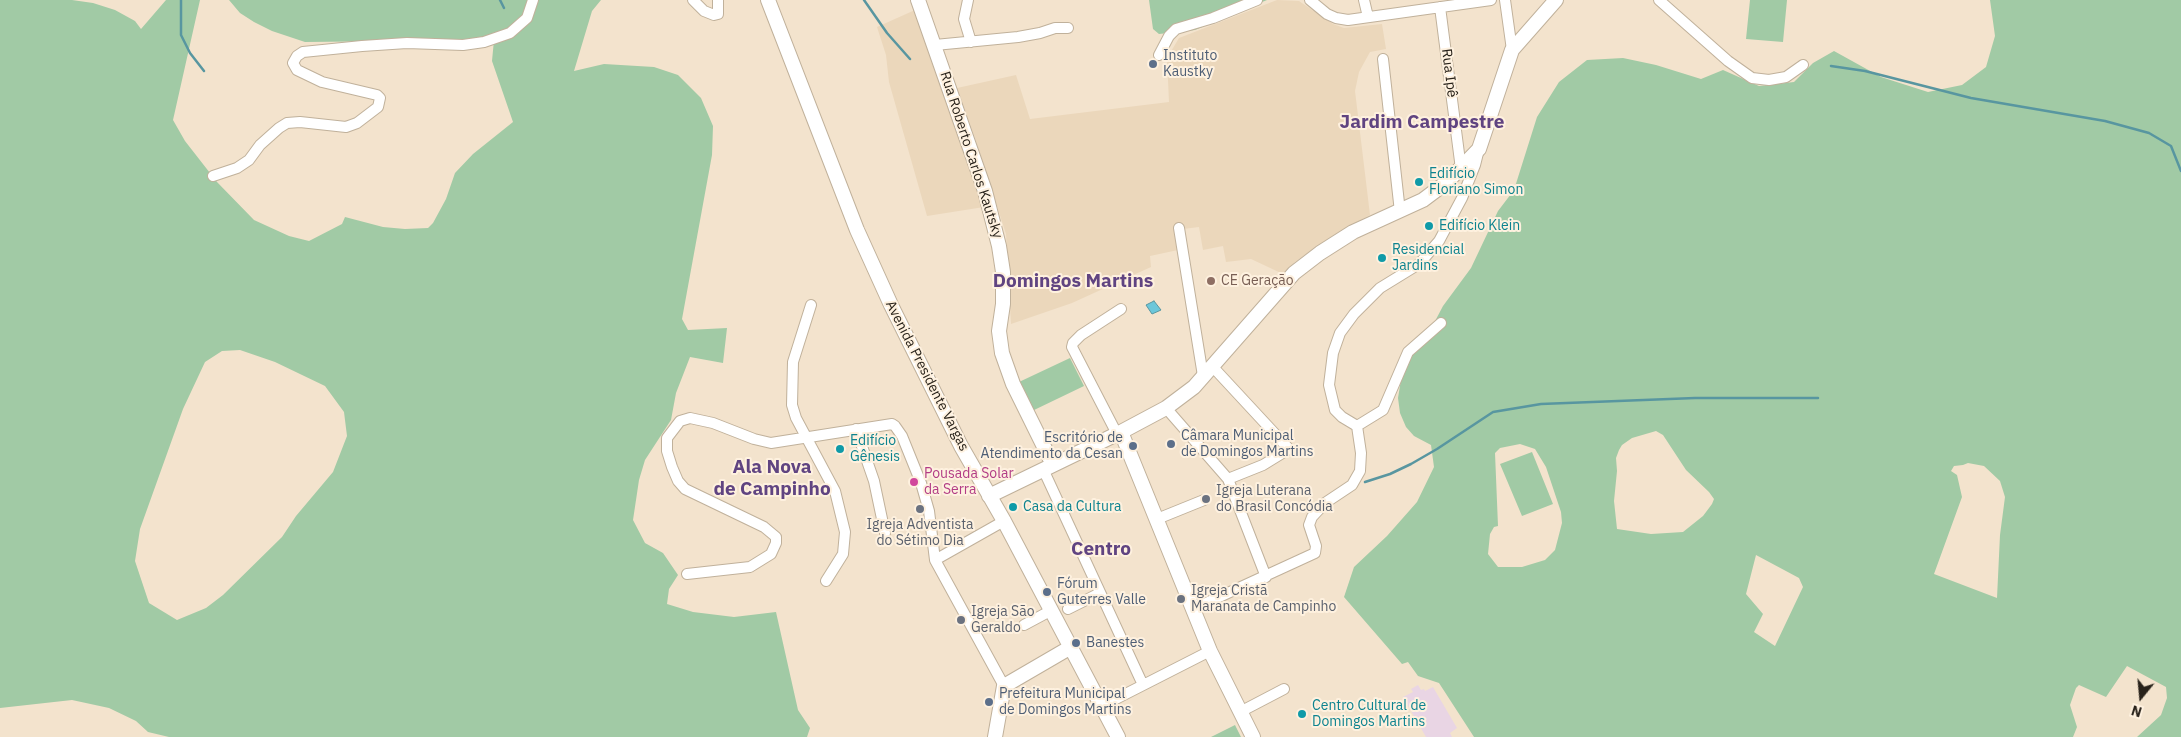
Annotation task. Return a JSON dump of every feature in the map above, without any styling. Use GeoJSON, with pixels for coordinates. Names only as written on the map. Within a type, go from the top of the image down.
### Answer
{"type":"FeatureCollection","features":[{"type":"Feature","properties":{"kind":"main road","name":"Avenida Presidente Vargas"},"geometry":{"type":"LineString","coordinates":[[768,0],[857,230],[923,370],[961,446],[1004,521],[1118,737]]}},
{"type":"Feature","properties":{"kind":"main road","name":"Rua Roberto Carlos Kautsky"},"geometry":{"type":"LineString","coordinates":[[918,0],[985,191],[999,246],[1003,272],[1003,304],[999,331],[1002,353],[1048,467]]}},
{"type":"Feature","properties":{"kind":"main road"},"geometry":{"type":"LineString","coordinates":[[989,496],[1166,408],[1188,392],[1208,371],[1294,273],[1320,253],[1353,232],[1423,200],[1447,182],[1479,149],[1512,50],[1556,0]]}},
{"type":"Feature","properties":{"kind":"main road"},"geometry":{"type":"LineString","coordinates":[[1119,433],[1157,519],[1210,651],[1253,737]]}},
{"type":"Feature","properties":{"kind":"main road"},"geometry":{"type":"LineString","coordinates":[[995,737],[1004,686],[1071,647]]}},
{"type":"Feature","properties":{"kind":"street"},"geometry":{"type":"LineString","coordinates":[[213,176],[237,168],[249,160],[260,145],[279,128],[287,124],[300,122],[346,127],[357,122],[378,107],[380,98],[376,95],[322,82],[297,70],[293,63],[297,56],[303,52],[407,43],[462,45],[484,42],[510,33],[516,28],[527,18],[533,0]]}},
{"type":"Feature","properties":{"kind":"street"},"geometry":{"type":"LineString","coordinates":[[693,0],[704,11],[714,15],[718,14],[718,0]]}},
{"type":"Feature","properties":{"kind":"street"},"geometry":{"type":"LineString","coordinates":[[968,0],[964,19],[971,42]]}},
{"type":"Feature","properties":{"kind":"street"},"geometry":{"type":"LineString","coordinates":[[1159,55],[1176,29],[1213,18],[1256,0]]}},
{"type":"Feature","properties":{"kind":"street"},"geometry":{"type":"LineString","coordinates":[[1310,0],[1327,14],[1348,20],[1491,0]]}},
{"type":"Feature","properties":{"kind":"street"},"geometry":{"type":"LineString","coordinates":[[1364,0],[1368,17]]}},
{"type":"Feature","properties":{"kind":"street"},"geometry":{"type":"LineString","coordinates":[[1505,0],[1512,50]]}},
{"type":"Feature","properties":{"kind":"street"},"geometry":{"type":"LineString","coordinates":[[1659,0],[1728,61],[1752,78],[1769,80],[1786,77],[1803,65]]}},
{"type":"Feature","properties":{"kind":"street","name":"Rua Ipê"},"geometry":{"type":"LineString","coordinates":[[1440,6],[1461,169]]}},
{"type":"Feature","properties":{"kind":"street"},"geometry":{"type":"LineString","coordinates":[[935,45],[1018,37],[1055,28],[1068,28]]}},
{"type":"Feature","properties":{"kind":"street"},"geometry":{"type":"LineString","coordinates":[[1383,59],[1400,212]]}},
{"type":"Feature","properties":{"kind":"street"},"geometry":{"type":"LineString","coordinates":[[1193,608],[1266,577],[1315,553],[1316,546],[1309,525],[1312,516],[1325,503],[1352,485],[1360,471],[1361,453],[1356,426],[1342,418],[1335,410],[1329,385],[1333,353],[1340,333],[1354,314],[1380,288],[1419,264],[1439,241],[1462,198],[1479,149]]}},
{"type":"Feature","properties":{"kind":"street"},"geometry":{"type":"LineString","coordinates":[[1447,182],[1462,198]]}},
{"type":"Feature","properties":{"kind":"street"},"geometry":{"type":"LineString","coordinates":[[1179,228],[1208,371],[1289,449],[1263,466],[1228,479]]}},
{"type":"Feature","properties":{"kind":"street"},"geometry":{"type":"LineString","coordinates":[[811,305],[794,362],[792,405],[796,418],[835,491],[845,532],[842,554],[826,581]]}},
{"type":"Feature","properties":{"kind":"street"},"geometry":{"type":"LineString","coordinates":[[1119,433],[1072,347],[1073,343],[1081,335],[1121,309]]}},
{"type":"Feature","properties":{"kind":"street"},"geometry":{"type":"LineString","coordinates":[[1356,426],[1383,410],[1408,352],[1441,323]]}},
{"type":"Feature","properties":{"kind":"street"},"geometry":{"type":"LineString","coordinates":[[1166,408],[1228,479],[1266,577]]}},
{"type":"Feature","properties":{"kind":"street"},"geometry":{"type":"LineString","coordinates":[[687,574],[750,567],[771,554],[776,543],[776,537],[764,527],[686,489],[672,467],[667,451],[668,438],[680,421],[690,418],[724,426],[762,442],[770,443],[888,424],[895,426],[902,436],[929,511],[935,560],[1004,686]]}},
{"type":"Feature","properties":{"kind":"street"},"geometry":{"type":"LineString","coordinates":[[856,429],[874,481],[884,533]]}},
{"type":"Feature","properties":{"kind":"street"},"geometry":{"type":"LineString","coordinates":[[1048,467],[1100,592],[1143,685]]}},
{"type":"Feature","properties":{"kind":"street"},"geometry":{"type":"LineString","coordinates":[[1157,519],[1204,500]]}},
{"type":"Feature","properties":{"kind":"street"},"geometry":{"type":"LineString","coordinates":[[935,560],[1004,521]]}},
{"type":"Feature","properties":{"kind":"street"},"geometry":{"type":"LineString","coordinates":[[1068,609],[1100,592]]}},
{"type":"Feature","properties":{"kind":"street"},"geometry":{"type":"LineString","coordinates":[[1024,625],[1052,610]]}},
{"type":"Feature","properties":{"kind":"street"},"geometry":{"type":"LineString","coordinates":[[1102,706],[1210,651]]}},
{"type":"Feature","properties":{"kind":"street"},"geometry":{"type":"LineString","coordinates":[[1240,712],[1284,689]]}},
{"type":"Feature","properties":{"kind":"shaded area"},"geometry":{"type":"Polygon","coordinates":[[[1277,0],[1299,1],[1333,24],[1344,28],[1382,24],[1386,49],[1370,52],[1359,72],[1355,91],[1370,215],[1334,235],[1295,262],[1283,274],[1251,259],[1226,262],[1223,246],[1203,250],[1199,227],[1175,230],[1178,250],[1150,256],[1151,267],[1072,303],[1011,324],[1006,234],[957,88],[1016,75],[1030,119],[1169,102],[1167,58],[1179,38],[1277,0]]]}},
{"type":"Feature","properties":{"kind":"shaded area"},"geometry":{"type":"Polygon","coordinates":[[[915,10],[984,207],[927,216],[889,82],[886,55],[877,27],[915,10]]]}},
{"type":"Feature","properties":{"kind":"shaded area"},"geometry":{"type":"Polygon","coordinates":[[[1418,685],[1421,690],[1424,689],[1425,691],[1433,687],[1457,728],[1450,733],[1452,737],[1426,737],[1403,697],[1413,692],[1411,689],[1418,685]]]}},
{"type":"Feature","properties":{"kind":"green space"},"geometry":{"type":"Polygon","coordinates":[[[0,0],[72,0],[93,3],[115,10],[135,21],[141,29],[166,0],[200,0],[173,120],[185,141],[217,182],[254,220],[289,236],[309,241],[342,224],[345,217],[383,227],[405,229],[428,228],[433,223],[446,199],[455,173],[473,154],[513,122],[492,61],[494,40],[305,42],[272,31],[254,22],[240,13],[229,0],[601,0],[592,11],[574,71],[604,64],[654,67],[678,75],[701,98],[713,126],[712,155],[682,319],[688,330],[727,328],[723,363],[690,357],[676,393],[671,420],[645,460],[639,480],[633,520],[645,543],[663,553],[678,575],[669,589],[667,604],[693,612],[734,617],[776,612],[798,710],[810,728],[807,737],[169,737],[148,732],[136,721],[109,708],[72,700],[0,708],[0,0]],[[240,350],[222,351],[205,362],[183,409],[140,529],[135,561],[149,603],[177,620],[206,608],[223,595],[282,537],[296,516],[333,472],[347,436],[344,412],[325,386],[275,362],[240,350]]]}},
{"type":"Feature","properties":{"kind":"green space"},"geometry":{"type":"Polygon","coordinates":[[[1149,0],[1267,0],[1195,30],[1159,34],[1153,29],[1149,0]]]}},
{"type":"Feature","properties":{"kind":"green space"},"geometry":{"type":"Polygon","coordinates":[[[1750,0],[1787,0],[1783,42],[1746,39],[1750,0]]]}},
{"type":"Feature","properties":{"kind":"green space"},"geometry":{"type":"Polygon","coordinates":[[[1990,0],[2181,0],[2181,737],[2137,737],[2161,715],[2167,698],[2166,687],[2127,666],[2106,697],[2079,685],[2076,688],[2070,705],[2077,727],[2073,737],[1474,737],[1439,683],[1418,676],[1408,662],[1402,664],[1344,597],[1354,567],[1387,536],[1417,502],[1434,467],[1431,445],[1414,436],[1406,427],[1400,413],[1398,398],[1403,367],[1433,325],[1443,306],[1471,268],[1498,211],[1514,190],[1537,117],[1559,82],[1587,60],[1623,58],[1656,65],[1701,79],[1723,70],[1759,86],[1794,82],[1813,63],[1834,51],[1881,77],[1928,92],[1962,85],[1986,67],[1995,36],[1990,0]],[[1656,431],[1632,438],[1622,445],[1616,458],[1617,471],[1614,501],[1617,529],[1651,534],[1683,532],[1703,516],[1714,499],[1686,470],[1663,435],[1656,431]],[[1520,444],[1500,448],[1495,453],[1498,526],[1494,527],[1490,534],[1488,554],[1498,567],[1522,567],[1545,560],[1555,550],[1562,523],[1561,512],[1546,467],[1535,449],[1520,444]],[[1968,463],[1954,466],[1951,471],[1957,475],[1962,497],[1934,574],[1997,598],[2000,535],[2005,497],[2000,481],[1984,466],[1968,463]],[[1756,555],[1746,594],[1763,614],[1754,632],[1775,646],[1803,587],[1799,578],[1756,555]]]}},
{"type":"Feature","properties":{"kind":"green space"},"geometry":{"type":"Polygon","coordinates":[[[1070,358],[1084,386],[1032,411],[1019,382],[1070,358]]]}},
{"type":"Feature","properties":{"kind":"green space"},"geometry":{"type":"Polygon","coordinates":[[[1532,452],[1553,504],[1522,516],[1500,464],[1532,452]]]}},
{"type":"Feature","properties":{"kind":"green space"},"geometry":{"type":"Polygon","coordinates":[[[1235,725],[1241,737],[1211,737],[1235,725]]]}},
{"type":"Feature","properties":{"kind":"water"},"geometry":{"type":"Polygon","coordinates":[[[1154,301],[1161,310],[1152,314],[1146,305],[1154,301]]]}},
{"type":"Feature","properties":{"kind":"waterway"},"geometry":{"type":"LineString","coordinates":[[181,0],[181,35],[190,53],[204,71]]}},
{"type":"Feature","properties":{"kind":"waterway"},"geometry":{"type":"LineString","coordinates":[[500,0],[504,8]]}},
{"type":"Feature","properties":{"kind":"waterway"},"geometry":{"type":"LineString","coordinates":[[864,0],[887,33],[910,59]]}},
{"type":"Feature","properties":{"kind":"waterway"},"geometry":{"type":"LineString","coordinates":[[1831,66],[1865,71],[1971,98],[2105,121],[2149,133],[2171,146],[2181,171]]}},
{"type":"Feature","properties":{"kind":"waterway"},"geometry":{"type":"LineString","coordinates":[[1365,482],[1390,474],[1411,464],[1493,412],[1541,404],[1695,398],[1818,398]]}},
{"type":"Feature","properties":{"kind":"place","name":"Instituto Kaustky"},"geometry":{"type":"Point","coordinates":[1153,64]}},
{"type":"Feature","properties":{"kind":"place","name":"Edifício Floriano Simon"},"geometry":{"type":"Point","coordinates":[1419,182]}},
{"type":"Feature","properties":{"kind":"place","name":"Edifício Klein"},"geometry":{"type":"Point","coordinates":[1429,226]}},
{"type":"Feature","properties":{"kind":"place","name":"Residencial Jardins"},"geometry":{"type":"Point","coordinates":[1382,258]}},
{"type":"Feature","properties":{"kind":"place","name":"CE Geração"},"geometry":{"type":"Point","coordinates":[1211,281]}},
{"type":"Feature","properties":{"kind":"place","name":"Câmara Municipal de Domingos Martins"},"geometry":{"type":"Point","coordinates":[1171,444]}},
{"type":"Feature","properties":{"kind":"place","name":"Escritório de Atendimento da Cesan"},"geometry":{"type":"Point","coordinates":[1133,446]}},
{"type":"Feature","properties":{"kind":"place","name":"Edifício Gênesis"},"geometry":{"type":"Point","coordinates":[840,449]}},
{"type":"Feature","properties":{"kind":"place","name":"Pousada Solar da Serra"},"geometry":{"type":"Point","coordinates":[914,482]}},
{"type":"Feature","properties":{"kind":"place","name":"Igreja Luterana do Brasil Concódia"},"geometry":{"type":"Point","coordinates":[1206,499]}},
{"type":"Feature","properties":{"kind":"place","name":"Casa da Cultura"},"geometry":{"type":"Point","coordinates":[1013,507]}},
{"type":"Feature","properties":{"kind":"place","name":"Igreja Adventista do Sétimo Dia"},"geometry":{"type":"Point","coordinates":[920,509]}},
{"type":"Feature","properties":{"kind":"place","name":"Fórum Guterres Valle"},"geometry":{"type":"Point","coordinates":[1047,592]}},
{"type":"Feature","properties":{"kind":"place","name":"Igreja Cristã Maranata de Campinho"},"geometry":{"type":"Point","coordinates":[1181,599]}},
{"type":"Feature","properties":{"kind":"place","name":"Igreja São Geraldo"},"geometry":{"type":"Point","coordinates":[961,620]}},
{"type":"Feature","properties":{"kind":"place","name":"Banestes"},"geometry":{"type":"Point","coordinates":[1076,643]}},
{"type":"Feature","properties":{"kind":"place","name":"Prefeitura Municipal de Domingos Martins"},"geometry":{"type":"Point","coordinates":[989,702]}},
{"type":"Feature","properties":{"kind":"place","name":"Centro Cultural de Domingos Martins"},"geometry":{"type":"Point","coordinates":[1302,714]}},
{"type":"Feature","properties":{"kind":"district","name":"Jardim Campestre"},"geometry":{"type":"Point","coordinates":[1422,123]}},
{"type":"Feature","properties":{"kind":"district","name":"Domingos Martins"},"geometry":{"type":"Point","coordinates":[1073,282]}},
{"type":"Feature","properties":{"kind":"district","name":"Ala Nova de Campinho"},"geometry":{"type":"Point","coordinates":[772,479]}},
{"type":"Feature","properties":{"kind":"district","name":"Centro"},"geometry":{"type":"Point","coordinates":[1101,550]}}]}
